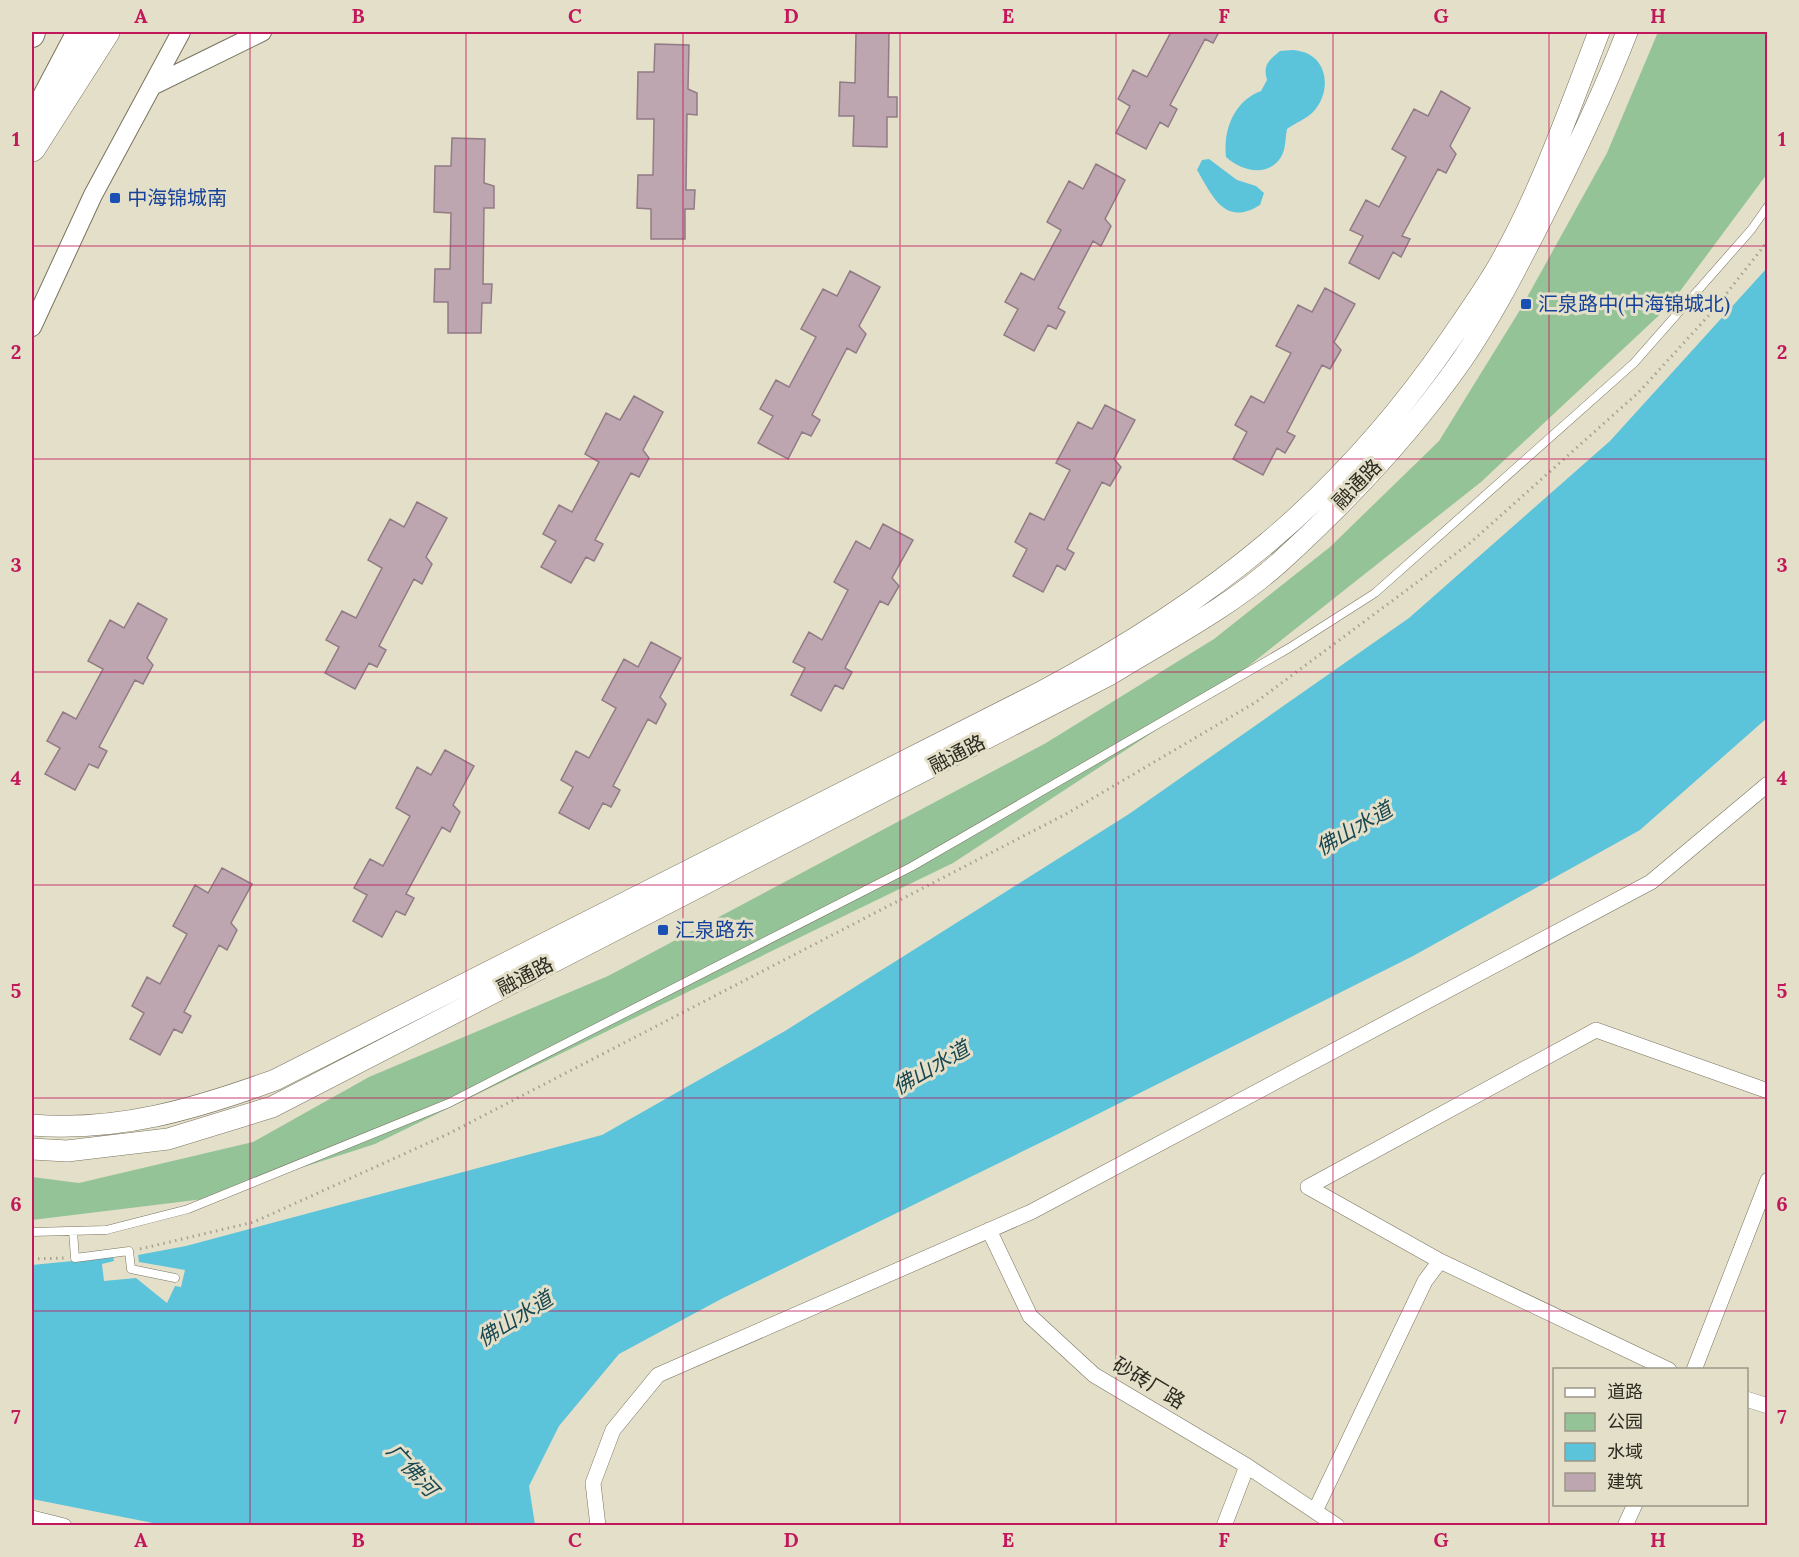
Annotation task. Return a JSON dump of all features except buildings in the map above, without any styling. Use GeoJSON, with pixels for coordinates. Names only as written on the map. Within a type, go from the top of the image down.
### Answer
{"type":"FeatureCollection","features":[{"type":"Feature","properties":{"kind":"highway"},"geometry":{"type":"LineString","coordinates":[[32,121],[79,32]]}},
{"type":"Feature","properties":{"kind":"highway"},"geometry":{"type":"LineString","coordinates":[[32,148],[106,32]]}},
{"type":"Feature","properties":{"kind":"main road","name":"融通路"},"geometry":{"type":"LineString","coordinates":[[32,1125],[124,1123],[175,1114],[275,1080],[1041,693],[1101,661],[1191,604],[1244,565],[1319,499],[1394,416],[1426,375],[1499,265],[1547,166],[1599,32]]}},
{"type":"Feature","properties":{"kind":"main road","name":"融通路"},"geometry":{"type":"LineString","coordinates":[[32,1149],[66,1152],[168,1139],[272,1107],[1109,675],[1214,610],[1278,563],[1348,495],[1413,424],[1462,360],[1504,293],[1574,155],[1627,32]]}},
{"type":"Feature","properties":{"kind":"street"},"geometry":{"type":"LineString","coordinates":[[33,323],[67,247],[181,32]]}},
{"type":"Feature","properties":{"kind":"street"},"geometry":{"type":"LineString","coordinates":[[152,86],[262,32]]}},
{"type":"Feature","properties":{"kind":"street"},"geometry":{"type":"LineString","coordinates":[[598,1526],[593,1483],[613,1430],[658,1375],[1031,1212],[1651,882],[1767,784]]}},
{"type":"Feature","properties":{"kind":"street"},"geometry":{"type":"LineString","coordinates":[[1665,1368],[1440,1261],[1308,1187],[1596,1030],[1767,1091]]}},
{"type":"Feature","properties":{"kind":"street"},"geometry":{"type":"LineString","coordinates":[[1695,1368],[1767,1180]]}},
{"type":"Feature","properties":{"kind":"street","name":"砂砖厂路"},"geometry":{"type":"LineString","coordinates":[[989,1230],[1030,1316],[1094,1375],[1247,1466],[1337,1526]]}},
{"type":"Feature","properties":{"kind":"street"},"geometry":{"type":"LineString","coordinates":[[1315,1511],[1425,1281],[1440,1261]]}},
{"type":"Feature","properties":{"kind":"street"},"geometry":{"type":"LineString","coordinates":[[1748,1400],[1767,1406]]}},
{"type":"Feature","properties":{"kind":"street"},"geometry":{"type":"LineString","coordinates":[[1224,1526],[1247,1466]]}},
{"type":"Feature","properties":{"kind":"street"},"geometry":{"type":"LineString","coordinates":[[1625,1526],[1634,1506]]}},
{"type":"Feature","properties":{"kind":"street"},"geometry":{"type":"LineString","coordinates":[[32,1518],[64,1526]]}},
{"type":"Feature","properties":{"kind":"lane"},"geometry":{"type":"LineString","coordinates":[[32,1232],[105,1230],[189,1209],[449,1103],[911,867],[1289,648],[1376,592],[1634,363],[1751,230],[1767,206]]}},
{"type":"Feature","properties":{"kind":"lane"},"geometry":{"type":"LineString","coordinates":[[73,1231],[75,1258],[129,1251],[132,1269],[176,1278]]}},
{"type":"Feature","properties":{"kind":"path"},"geometry":{"type":"LineString","coordinates":[[32,1259],[75,1258]]}},
{"type":"Feature","properties":{"kind":"green space"},"geometry":{"type":"Polygon","coordinates":[[[1658,32],[1767,32],[1767,174],[1669,306],[1481,482],[1222,687],[953,863],[375,1144],[204,1199],[32,1220],[32,1177],[79,1183],[253,1142],[369,1077],[608,976],[1046,743],[1214,639],[1330,547],[1439,441],[1520,310],[1607,153],[1658,32]]]}},
{"type":"Feature","properties":{"kind":"water"},"geometry":{"type":"Polygon","coordinates":[[[1297,50],[1309,54],[1316,60],[1324,75],[1323,94],[1320,103],[1311,114],[1287,129],[1284,151],[1276,164],[1262,170],[1247,169],[1226,157],[1226,137],[1237,109],[1261,91],[1267,80],[1267,64],[1280,51],[1297,50]]]}},
{"type":"Feature","properties":{"kind":"water"},"geometry":{"type":"Polygon","coordinates":[[[1209,159],[1237,180],[1256,186],[1264,193],[1260,205],[1238,213],[1221,206],[1197,170],[1202,160],[1209,159]]]}},
{"type":"Feature","properties":{"kind":"water"},"geometry":{"type":"Polygon","coordinates":[[[1767,268],[1767,718],[1640,830],[1413,956],[1052,1137],[723,1298],[619,1354],[559,1426],[529,1486],[535,1525],[163,1525],[32,1499],[32,1265],[113,1257],[114,1261],[102,1264],[104,1281],[136,1278],[167,1303],[175,1286],[181,1287],[185,1270],[139,1262],[138,1255],[186,1246],[602,1135],[785,1031],[1129,814],[1409,618],[1610,441],[1767,268]]]}},
{"type":"Feature","properties":{"kind":"place","name":"中海锦城南"},"geometry":{"type":"Point","coordinates":[115,198]}},
{"type":"Feature","properties":{"kind":"place","name":"汇泉路中(中海锦城北)"},"geometry":{"type":"Point","coordinates":[1526,304]}},
{"type":"Feature","properties":{"kind":"place","name":"汇泉路东"},"geometry":{"type":"Point","coordinates":[663,930]}},
{"type":"Feature","properties":{"kind":"water label","name":"佛山水道"},"geometry":{"type":"Point","coordinates":[1354,829]}},
{"type":"Feature","properties":{"kind":"water label","name":"佛山水道"},"geometry":{"type":"Point","coordinates":[931,1068]}},
{"type":"Feature","properties":{"kind":"water label","name":"佛山水道"},"geometry":{"type":"Point","coordinates":[515,1319]}},
{"type":"Feature","properties":{"kind":"water label","name":"广佛河"},"geometry":{"type":"Point","coordinates":[412,1470]}}]}
